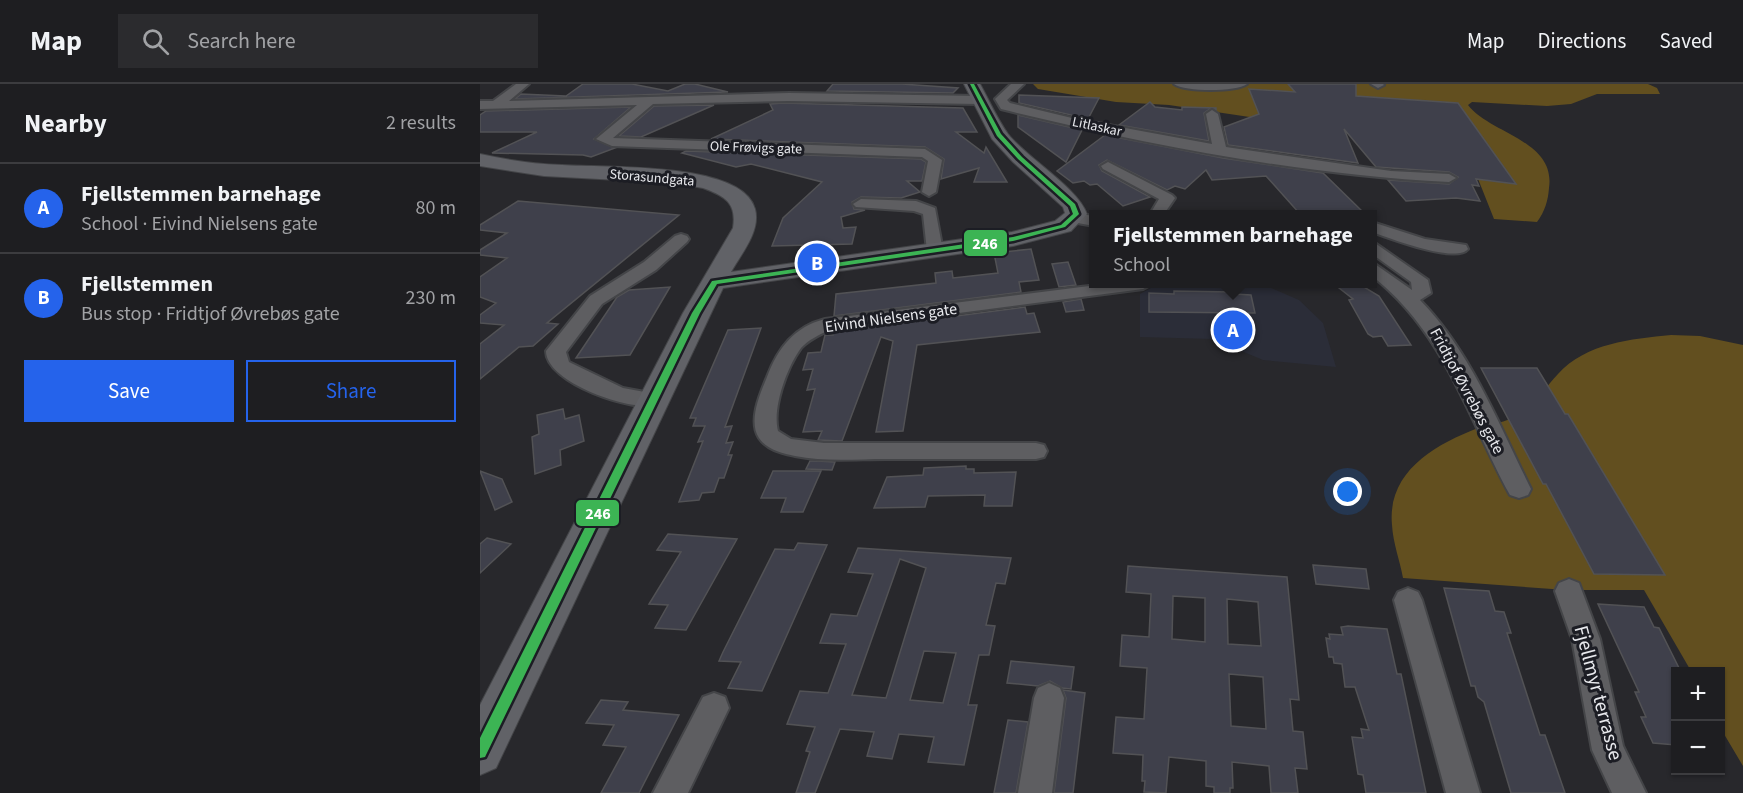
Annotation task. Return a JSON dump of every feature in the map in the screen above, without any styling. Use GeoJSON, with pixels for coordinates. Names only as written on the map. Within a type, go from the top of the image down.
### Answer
{"type":"FeatureCollection","features":[{"type":"Feature","properties":{"kind":"main road"},"geometry":{"type":"LineString","coordinates":[[975,92],[999,135],[1020,158],[1073,205],[1076,214],[1083,220]]}},
{"type":"Feature","properties":{"kind":"main road","name":"Storasundgata"},"geometry":{"type":"LineString","coordinates":[[480,160],[536,170],[697,181],[723,188],[744,204],[747,214],[744,228],[653,400],[480,752]]}},
{"type":"Feature","properties":{"kind":"main road"},"geometry":{"type":"LineString","coordinates":[[714,282],[935,251],[1036,234],[1083,220]]}},
{"type":"Feature","properties":{"kind":"street"},"geometry":{"type":"LineString","coordinates":[[497,104],[523,84]]}},
{"type":"Feature","properties":{"kind":"street"},"geometry":{"type":"LineString","coordinates":[[651,101],[668,84]]}},
{"type":"Feature","properties":{"kind":"street"},"geometry":{"type":"LineString","coordinates":[[1180,84],[1218,87],[1241,84]]}},
{"type":"Feature","properties":{"kind":"street","name":"Litlaskar"},"geometry":{"type":"LineString","coordinates":[[1018,85],[1000,100],[1005,106],[1076,123],[1220,150],[1391,176],[1449,178]]}},
{"type":"Feature","properties":{"kind":"street"},"geometry":{"type":"LineString","coordinates":[[480,105],[975,92]]}},
{"type":"Feature","properties":{"kind":"street","name":"Ole Frøvigs gate"},"geometry":{"type":"LineString","coordinates":[[651,101],[603,139],[652,144],[925,153],[935,160],[929,192]]}},
{"type":"Feature","properties":{"kind":"street"},"geometry":{"type":"LineString","coordinates":[[507,116],[524,104]]}},
{"type":"Feature","properties":{"kind":"street"},"geometry":{"type":"LineString","coordinates":[[1212,114],[1220,150]]}},
{"type":"Feature","properties":{"kind":"street"},"geometry":{"type":"LineString","coordinates":[[1108,166],[1167,198],[1160,210]]}},
{"type":"Feature","properties":{"kind":"street"},"geometry":{"type":"LineString","coordinates":[[861,204],[916,206],[930,211],[935,251]]}},
{"type":"Feature","properties":{"kind":"street"},"geometry":{"type":"LineString","coordinates":[[1377,229],[1423,244],[1460,249]]}},
{"type":"Feature","properties":{"kind":"street"},"geometry":{"type":"LineString","coordinates":[[653,400],[627,399],[609,393],[562,367],[556,360],[556,351],[596,300],[650,266],[681,239]]}},
{"type":"Feature","properties":{"kind":"street"},"geometry":{"type":"LineString","coordinates":[[1377,250],[1419,280],[1422,293],[1410,297]]}},
{"type":"Feature","properties":{"kind":"street","name":"Fridtjof Øvrebøs gate"},"geometry":{"type":"LineString","coordinates":[[1377,271],[1410,297],[1444,341],[1519,489]]}},
{"type":"Feature","properties":{"kind":"street","name":"Eivind Nielsens gate"},"geometry":{"type":"LineString","coordinates":[[1036,452],[824,451],[789,447],[776,442],[768,434],[764,413],[790,350],[805,335],[825,325],[1112,288]]}},
{"type":"Feature","properties":{"kind":"street","name":"Fjellmyr terrasse"},"geometry":{"type":"LineString","coordinates":[[1569,591],[1586,639],[1608,750],[1629,793]]}},
{"type":"Feature","properties":{"kind":"street"},"geometry":{"type":"LineString","coordinates":[[1408,600],[1463,793]]}},
{"type":"Feature","properties":{"kind":"street"},"geometry":{"type":"LineString","coordinates":[[1035,793],[1049,698]]}},
{"type":"Feature","properties":{"kind":"street"},"geometry":{"type":"LineString","coordinates":[[670,793],[714,708]]}},
{"type":"Feature","properties":{"kind":"shaded area"},"geometry":{"type":"Polygon","coordinates":[[[1033,84],[1648,84],[1657,88],[1660,94],[1597,94],[1571,104],[1547,106],[1472,102],[1468,105],[1478,115],[1532,148],[1542,159],[1548,172],[1549,188],[1546,206],[1537,222],[1494,219],[1461,136],[1263,119],[1169,105],[1116,102],[1038,89],[1033,84]]]}},
{"type":"Feature","properties":{"kind":"shaded area"},"geometry":{"type":"Polygon","coordinates":[[[1151,288],[1271,288],[1299,300],[1323,323],[1336,367],[1263,360],[1213,339],[1140,337],[1140,294],[1151,288]]]}},
{"type":"Feature","properties":{"kind":"shaded area"},"geometry":{"type":"Polygon","coordinates":[[[1671,335],[1700,336],[1743,345],[1743,766],[1725,736],[1725,667],[1689,667],[1644,590],[1566,590],[1403,578],[1392,525],[1392,506],[1405,476],[1417,463],[1430,452],[1461,435],[1517,416],[1534,403],[1558,374],[1582,355],[1610,344],[1671,335]]]}},
{"type":"Feature","properties":{"kind":"building"},"geometry":{"type":"Polygon","coordinates":[[[583,84],[632,84],[668,91],[685,84],[695,84],[728,92],[515,99],[521,94],[566,96],[583,84]]]}},
{"type":"Feature","properties":{"kind":"building"},"geometry":{"type":"Polygon","coordinates":[[[833,84],[902,84],[958,88],[953,93],[827,91],[833,84]]]}},
{"type":"Feature","properties":{"kind":"building"},"geometry":{"type":"Polygon","coordinates":[[[1288,84],[1356,84],[1356,96],[1458,103],[1516,184],[1476,179],[1479,186],[1472,185],[1480,201],[1456,198],[1406,201],[1388,180],[1449,184],[1458,177],[1449,172],[1376,167],[1344,129],[1358,163],[1228,145],[1224,127],[1259,114],[1249,89],[1295,92],[1288,84]]]}},
{"type":"Feature","properties":{"kind":"building"},"geometry":{"type":"Polygon","coordinates":[[[1019,95],[1099,98],[1088,119],[1019,103],[1019,95]]]}},
{"type":"Feature","properties":{"kind":"building"},"geometry":{"type":"Polygon","coordinates":[[[1150,102],[1155,107],[1182,110],[1182,107],[1216,108],[1216,110],[1211,108],[1204,113],[1209,141],[1119,125],[1150,102]]]}},
{"type":"Feature","properties":{"kind":"building"},"geometry":{"type":"Polygon","coordinates":[[[770,104],[963,108],[977,132],[956,132],[984,153],[986,147],[1007,182],[974,182],[979,168],[941,179],[944,159],[925,147],[711,139],[773,110],[770,104]]]}},
{"type":"Feature","properties":{"kind":"building"},"geometry":{"type":"Polygon","coordinates":[[[714,105],[641,137],[619,136],[654,106],[714,105]]]}},
{"type":"Feature","properties":{"kind":"building"},"geometry":{"type":"Polygon","coordinates":[[[631,107],[594,139],[615,148],[591,157],[492,153],[537,132],[480,132],[480,115],[486,111],[631,107]]]}},
{"type":"Feature","properties":{"kind":"building"},"geometry":{"type":"Polygon","coordinates":[[[1018,115],[1082,130],[1066,162],[1018,127],[1018,115]]]}},
{"type":"Feature","properties":{"kind":"building"},"geometry":{"type":"Polygon","coordinates":[[[1105,135],[1223,158],[1323,173],[1361,210],[1296,210],[1266,176],[1212,180],[1206,170],[1185,189],[1175,186],[1167,190],[1107,160],[1099,165],[1102,171],[1150,197],[1123,206],[1097,184],[1090,185],[1084,181],[1073,183],[1057,171],[1105,135]]]}},
{"type":"Feature","properties":{"kind":"building"},"geometry":{"type":"Polygon","coordinates":[[[686,151],[921,159],[926,162],[922,181],[907,181],[920,192],[901,198],[861,197],[852,202],[854,209],[865,210],[841,217],[843,228],[856,227],[852,244],[772,246],[783,218],[822,182],[751,164],[736,167],[682,153],[686,151]]]}},
{"type":"Feature","properties":{"kind":"building"},"geometry":{"type":"Polygon","coordinates":[[[518,201],[679,215],[547,323],[558,324],[533,346],[519,347],[480,379],[480,344],[504,325],[480,323],[480,315],[496,303],[480,297],[480,277],[507,258],[480,255],[480,250],[507,233],[480,230],[480,225],[518,201]]]}},
{"type":"Feature","properties":{"kind":"building"},"geometry":{"type":"Polygon","coordinates":[[[1031,249],[1039,280],[1019,282],[1021,292],[834,316],[836,294],[936,283],[935,273],[952,271],[953,278],[998,273],[994,253],[1031,249]]]}},
{"type":"Feature","properties":{"kind":"building"},"geometry":{"type":"Polygon","coordinates":[[[1068,262],[1076,285],[1059,287],[1052,264],[1068,262]]]}},
{"type":"Feature","properties":{"kind":"building"},"geometry":{"type":"Polygon","coordinates":[[[670,287],[630,355],[576,358],[617,297],[629,290],[670,287]]]}},
{"type":"Feature","properties":{"kind":"building"},"geometry":{"type":"Polygon","coordinates":[[[1339,288],[1366,288],[1379,296],[1411,345],[1388,346],[1382,336],[1373,337],[1368,334],[1349,300],[1353,299],[1339,288]]]}},
{"type":"Feature","properties":{"kind":"building"},"geometry":{"type":"Polygon","coordinates":[[[1174,291],[1233,292],[1234,294],[1251,295],[1255,313],[1149,312],[1149,293],[1174,294],[1174,291]]]}},
{"type":"Feature","properties":{"kind":"building"},"geometry":{"type":"Polygon","coordinates":[[[1081,299],[1084,310],[1066,312],[1063,302],[1081,299]]]}},
{"type":"Feature","properties":{"kind":"building"},"geometry":{"type":"Polygon","coordinates":[[[1025,307],[1027,314],[1034,313],[1040,332],[917,345],[903,431],[876,432],[893,341],[881,337],[842,441],[818,440],[822,431],[803,432],[815,389],[807,390],[813,369],[803,370],[808,353],[821,352],[825,335],[833,335],[833,332],[1025,307]]]}},
{"type":"Feature","properties":{"kind":"building"},"geometry":{"type":"Polygon","coordinates":[[[761,328],[725,427],[732,426],[726,443],[733,442],[728,455],[732,455],[724,478],[719,478],[714,492],[702,493],[699,500],[679,502],[703,441],[698,442],[705,426],[693,426],[696,418],[690,418],[728,330],[761,328]]]}},
{"type":"Feature","properties":{"kind":"building"},"geometry":{"type":"Polygon","coordinates":[[[1481,368],[1537,368],[1565,414],[1568,414],[1665,575],[1594,574],[1481,368]]]}},
{"type":"Feature","properties":{"kind":"building"},"geometry":{"type":"Polygon","coordinates":[[[563,409],[565,419],[579,415],[584,441],[560,450],[561,465],[535,474],[532,437],[539,434],[537,415],[563,409]]]}},
{"type":"Feature","properties":{"kind":"building"},"geometry":{"type":"Polygon","coordinates":[[[810,461],[835,462],[832,470],[806,469],[810,461]]]}},
{"type":"Feature","properties":{"kind":"building"},"geometry":{"type":"Polygon","coordinates":[[[966,466],[966,469],[974,469],[974,473],[1016,472],[1012,506],[984,506],[985,495],[928,496],[925,507],[874,508],[887,477],[923,475],[924,468],[966,466]]]}},
{"type":"Feature","properties":{"kind":"building"},"geometry":{"type":"Polygon","coordinates":[[[480,471],[502,479],[512,502],[495,510],[480,471]]]}},
{"type":"Feature","properties":{"kind":"building"},"geometry":{"type":"Polygon","coordinates":[[[773,471],[821,471],[803,512],[781,512],[786,498],[761,498],[773,471]]]}},
{"type":"Feature","properties":{"kind":"building"},"geometry":{"type":"Polygon","coordinates":[[[668,534],[737,539],[686,630],[655,628],[668,605],[649,604],[681,552],[657,550],[668,534]]]}},
{"type":"Feature","properties":{"kind":"building"},"geometry":{"type":"Polygon","coordinates":[[[487,538],[511,544],[480,573],[480,544],[487,538]]]}},
{"type":"Feature","properties":{"kind":"building"},"geometry":{"type":"Polygon","coordinates":[[[798,543],[827,545],[762,691],[728,688],[741,662],[719,661],[723,652],[775,549],[794,550],[798,543]]]}},
{"type":"Feature","properties":{"kind":"building"},"geometry":{"type":"Polygon","coordinates":[[[858,548],[1011,558],[1005,584],[996,583],[986,625],[995,626],[989,655],[979,655],[968,705],[977,705],[964,765],[928,762],[934,737],[899,734],[892,759],[867,756],[874,732],[840,729],[815,793],[796,793],[810,752],[806,751],[815,727],[787,724],[800,691],[828,693],[846,644],[820,643],[831,614],[857,616],[873,574],[848,572],[858,548]],[[900,559],[852,695],[886,698],[926,568],[900,559]],[[924,651],[910,700],[943,703],[956,653],[924,651]]]}},
{"type":"Feature","properties":{"kind":"building"},"geometry":{"type":"Polygon","coordinates":[[[1313,565],[1366,569],[1369,589],[1316,584],[1313,565]]]}},
{"type":"Feature","properties":{"kind":"building"},"geometry":{"type":"Polygon","coordinates":[[[1128,566],[1287,577],[1299,700],[1290,699],[1293,731],[1303,732],[1307,769],[1295,768],[1298,793],[1271,793],[1269,766],[1232,762],[1233,788],[1230,788],[1230,793],[1214,793],[1214,787],[1206,786],[1206,761],[1169,757],[1166,793],[1144,792],[1143,755],[1113,753],[1116,717],[1144,719],[1147,668],[1120,666],[1122,635],[1149,637],[1151,594],[1126,592],[1128,566]],[[1173,596],[1172,639],[1205,642],[1205,598],[1173,596]],[[1227,599],[1228,644],[1261,646],[1258,602],[1227,599]],[[1229,674],[1231,726],[1266,729],[1263,677],[1229,674]]]}},
{"type":"Feature","properties":{"kind":"building"},"geometry":{"type":"Polygon","coordinates":[[[1444,588],[1489,591],[1495,611],[1504,612],[1511,633],[1507,633],[1540,735],[1545,735],[1565,793],[1511,793],[1484,702],[1478,697],[1475,686],[1471,686],[1444,588]]]}},
{"type":"Feature","properties":{"kind":"building"},"geometry":{"type":"Polygon","coordinates":[[[1598,604],[1644,607],[1654,627],[1659,628],[1678,667],[1671,667],[1671,745],[1653,743],[1641,717],[1646,717],[1635,692],[1639,692],[1598,604]]]}},
{"type":"Feature","properties":{"kind":"building"},"geometry":{"type":"Polygon","coordinates":[[[1341,627],[1387,629],[1397,674],[1401,674],[1426,793],[1366,793],[1363,775],[1358,774],[1352,737],[1363,738],[1361,729],[1369,730],[1355,687],[1345,687],[1342,664],[1334,663],[1333,657],[1329,657],[1326,638],[1330,639],[1329,634],[1343,635],[1341,627]]]}},
{"type":"Feature","properties":{"kind":"building"},"geometry":{"type":"Polygon","coordinates":[[[1011,661],[1074,667],[1071,689],[1062,688],[1050,681],[1038,686],[1007,683],[1011,661]]]}},
{"type":"Feature","properties":{"kind":"building"},"geometry":{"type":"Polygon","coordinates":[[[1063,690],[1085,693],[1073,793],[1054,793],[1066,698],[1063,690]]]}},
{"type":"Feature","properties":{"kind":"building"},"geometry":{"type":"Polygon","coordinates":[[[601,700],[628,702],[623,710],[679,715],[639,793],[601,793],[626,747],[603,745],[614,725],[586,723],[601,700]]]}},
{"type":"Feature","properties":{"kind":"building"},"geometry":{"type":"Polygon","coordinates":[[[1008,720],[1028,722],[1016,793],[994,793],[1008,720]]]}},
{"type":"Feature","properties":{"kind":"transit line","name":"246"},"geometry":{"type":"LineString","coordinates":[[480,752],[696,313],[714,282],[1013,239],[1063,226],[1076,214],[1073,205],[1020,158],[999,135],[972,84]]}},
{"type":"Feature","properties":{"kind":"place","name":"Fjellstemmen"},"geometry":{"type":"Point","coordinates":[817,263]}},
{"type":"Feature","properties":{"kind":"place","name":"Fjellstemmen barnehage"},"geometry":{"type":"Point","coordinates":[1233,330]}}]}
